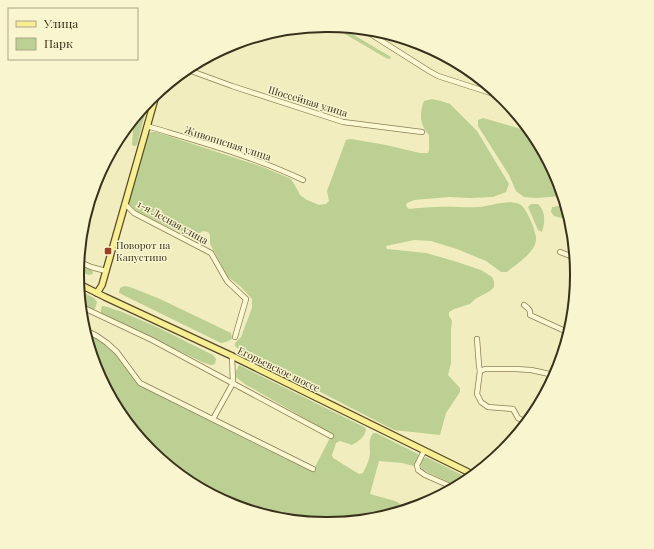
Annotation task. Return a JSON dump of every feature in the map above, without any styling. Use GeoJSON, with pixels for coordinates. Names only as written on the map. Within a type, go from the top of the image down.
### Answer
{"type":"FeatureCollection","features":[{"type":"Feature","properties":{"kind":"main road"},"geometry":{"type":"LineString","coordinates":[[97,293],[102,286],[153,107]]}},
{"type":"Feature","properties":{"kind":"main road","name":"Егорьевское шоссе"},"geometry":{"type":"LineString","coordinates":[[85,287],[232,356],[468,472]]}},
{"type":"Feature","properties":{"kind":"street"},"geometry":{"type":"LineString","coordinates":[[376,37],[438,76],[487,92]]}},
{"type":"Feature","properties":{"kind":"street","name":"Шоссейная улица"},"geometry":{"type":"LineString","coordinates":[[194,72],[343,122],[422,132]]}},
{"type":"Feature","properties":{"kind":"street","name":"Живописная улица"},"geometry":{"type":"LineString","coordinates":[[147,126],[238,154],[281,169],[302,180]]}},
{"type":"Feature","properties":{"kind":"street","name":"1-я Лесная улица"},"geometry":{"type":"LineString","coordinates":[[125,204],[134,213],[211,253],[227,281],[246,299],[235,337]]}},
{"type":"Feature","properties":{"kind":"street"},"geometry":{"type":"LineString","coordinates":[[560,252],[569,256]]}},
{"type":"Feature","properties":{"kind":"street"},"geometry":{"type":"LineString","coordinates":[[85,264],[106,271]]}},
{"type":"Feature","properties":{"kind":"street"},"geometry":{"type":"LineString","coordinates":[[524,305],[529,309],[530,314],[563,330]]}},
{"type":"Feature","properties":{"kind":"street"},"geometry":{"type":"LineString","coordinates":[[87,310],[152,340],[331,436]]}},
{"type":"Feature","properties":{"kind":"street"},"geometry":{"type":"LineString","coordinates":[[92,334],[107,343],[117,352],[140,383],[312,470]]}},
{"type":"Feature","properties":{"kind":"street"},"geometry":{"type":"LineString","coordinates":[[477,338],[480,371],[477,394],[481,402],[488,407],[512,409],[518,418],[521,419]]}},
{"type":"Feature","properties":{"kind":"street"},"geometry":{"type":"LineString","coordinates":[[213,419],[233,383],[232,356]]}},
{"type":"Feature","properties":{"kind":"street"},"geometry":{"type":"LineString","coordinates":[[480,371],[485,369],[515,369],[531,370],[548,374]]}},
{"type":"Feature","properties":{"kind":"street"},"geometry":{"type":"LineString","coordinates":[[424,451],[417,465],[418,470],[425,475],[448,485]]}},
{"type":"Feature","properties":{"kind":"green space"},"geometry":{"type":"Polygon","coordinates":[[[345,34],[351,34],[391,57],[390,59],[386,58],[345,34]]]}},
{"type":"Feature","properties":{"kind":"green space"},"geometry":{"type":"Polygon","coordinates":[[[432,99],[450,104],[477,131],[509,184],[506,192],[493,197],[449,197],[414,200],[407,203],[406,206],[409,209],[426,207],[479,207],[506,202],[517,203],[523,207],[526,212],[533,226],[536,238],[530,253],[507,272],[501,272],[486,261],[457,249],[431,241],[414,240],[386,246],[387,249],[426,253],[454,261],[481,270],[492,277],[494,281],[494,287],[490,291],[475,299],[470,304],[449,312],[449,316],[452,321],[451,363],[448,375],[460,388],[460,392],[446,413],[440,435],[394,430],[241,351],[235,346],[235,343],[241,337],[252,308],[252,299],[240,286],[228,277],[210,244],[210,235],[208,232],[203,231],[195,236],[187,236],[137,211],[130,205],[129,199],[147,135],[151,132],[156,132],[263,167],[291,179],[300,195],[307,200],[319,205],[326,204],[329,201],[327,191],[346,140],[351,139],[420,153],[428,153],[429,135],[422,123],[421,110],[424,101],[432,99]]]}},
{"type":"Feature","properties":{"kind":"green space"},"geometry":{"type":"Polygon","coordinates":[[[145,116],[137,145],[132,145],[133,130],[145,116]]]}},
{"type":"Feature","properties":{"kind":"green space"},"geometry":{"type":"Polygon","coordinates":[[[483,118],[520,129],[537,153],[557,196],[537,198],[524,197],[516,191],[509,175],[478,126],[478,120],[483,118]]]}},
{"type":"Feature","properties":{"kind":"green space"},"geometry":{"type":"Polygon","coordinates":[[[531,204],[538,204],[544,214],[544,225],[542,232],[538,230],[528,207],[531,204]]]}},
{"type":"Feature","properties":{"kind":"green space"},"geometry":{"type":"Polygon","coordinates":[[[559,206],[563,218],[554,216],[551,212],[552,207],[559,206]]]}},
{"type":"Feature","properties":{"kind":"green space"},"geometry":{"type":"Polygon","coordinates":[[[85,266],[90,268],[93,272],[93,274],[89,275],[84,273],[85,266]]]}},
{"type":"Feature","properties":{"kind":"green space"},"geometry":{"type":"Polygon","coordinates":[[[124,286],[160,299],[231,333],[232,339],[221,343],[119,293],[120,288],[124,286]]]}},
{"type":"Feature","properties":{"kind":"green space"},"geometry":{"type":"Polygon","coordinates":[[[85,293],[94,298],[97,302],[95,309],[93,310],[87,307],[85,293]]]}},
{"type":"Feature","properties":{"kind":"green space"},"geometry":{"type":"Polygon","coordinates":[[[102,306],[120,311],[159,328],[213,355],[216,359],[215,364],[211,365],[202,362],[101,313],[102,306]]]}},
{"type":"Feature","properties":{"kind":"green space"},"geometry":{"type":"Polygon","coordinates":[[[92,335],[117,353],[140,384],[313,471],[332,434],[246,385],[236,377],[236,371],[239,365],[364,427],[366,429],[363,437],[352,445],[340,441],[336,443],[332,455],[333,458],[359,474],[363,473],[369,460],[370,440],[373,433],[376,433],[418,454],[420,456],[414,466],[402,463],[379,461],[370,494],[395,501],[402,505],[359,515],[327,517],[295,515],[264,509],[234,499],[206,485],[167,457],[145,434],[125,409],[103,367],[92,335]]]}},
{"type":"Feature","properties":{"kind":"green space"},"geometry":{"type":"Polygon","coordinates":[[[426,457],[463,476],[451,483],[423,470],[420,463],[426,457]]]}},
{"type":"Feature","properties":{"kind":"place","name":"Поворот на Капустино"},"geometry":{"type":"Point","coordinates":[108,251]}}]}
